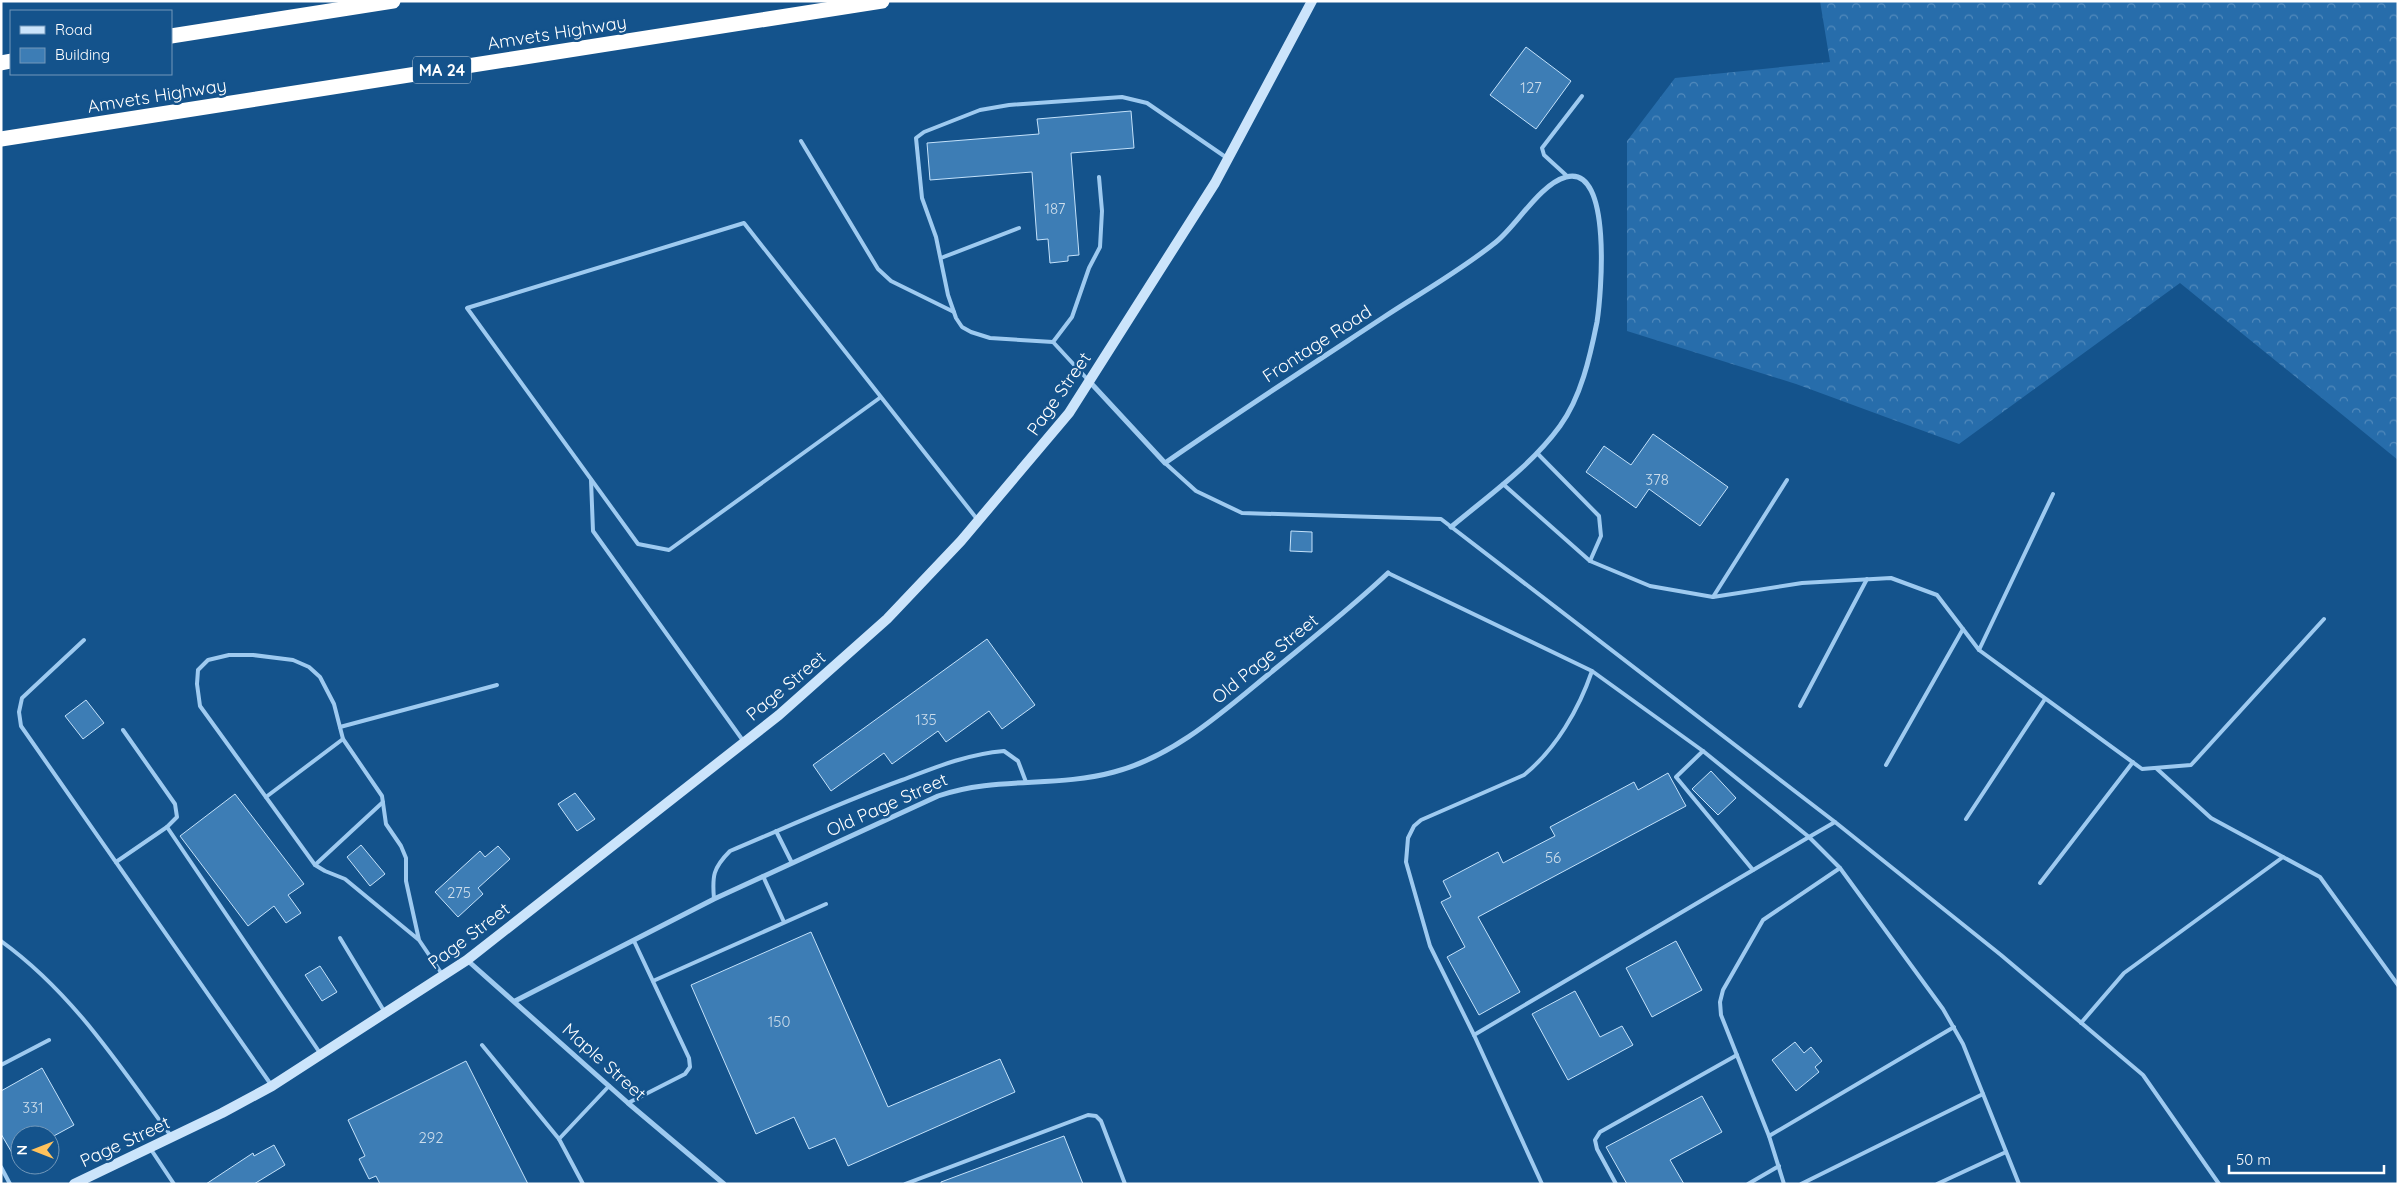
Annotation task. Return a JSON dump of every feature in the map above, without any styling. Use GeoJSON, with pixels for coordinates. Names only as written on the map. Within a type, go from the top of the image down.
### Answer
{"type":"FeatureCollection","features":[{"type":"Feature","properties":{"kind":"highway"},"geometry":{"type":"LineString","coordinates":[[172,36],[393,1]]}},
{"type":"Feature","properties":{"kind":"highway","name":"Amvets Highway"},"geometry":{"type":"LineString","coordinates":[[1,139],[882,1]]}},
{"type":"Feature","properties":{"kind":"main road","name":"Page Street"},"geometry":{"type":"LineString","coordinates":[[74,1184],[222,1114],[272,1086],[467,960],[744,742],[826,675],[887,619],[978,521],[1069,413],[1228,160],[1312,1]]}},
{"type":"Feature","properties":{"kind":"street"},"geometry":{"type":"LineString","coordinates":[[1452,527],[1537,453],[1560,426],[1575,399],[1588,362],[1597,321],[1601,270],[1598,210],[1590,184],[1579,176],[1567,176]]}},
{"type":"Feature","properties":{"kind":"street","name":"Frontage Road"},"geometry":{"type":"LineString","coordinates":[[1165,463],[1235,414],[1373,324],[1462,269],[1501,238],[1548,187],[1567,176]]}},
{"type":"Feature","properties":{"kind":"street"},"geometry":{"type":"LineString","coordinates":[[1089,381],[1165,463]]}},
{"type":"Feature","properties":{"kind":"street","name":"Old Page Street"},"geometry":{"type":"LineString","coordinates":[[515,1001],[714,899],[938,796],[960,788],[983,784],[1066,782],[1114,772],[1156,757],[1211,721],[1359,600],[1388,573]]}},
{"type":"Feature","properties":{"kind":"street","name":"Maple Street"},"geometry":{"type":"LineString","coordinates":[[467,960],[628,1103],[724,1184]]}},
{"type":"Feature","properties":{"kind":"lane"},"geometry":{"type":"LineString","coordinates":[[1567,176],[1544,155],[1542,148],[1582,96]]}},
{"type":"Feature","properties":{"kind":"lane"},"geometry":{"type":"LineString","coordinates":[[1089,381],[1053,342],[990,338],[979,336],[962,327],[954,312],[936,237],[922,198],[916,138],[924,132],[980,110],[1009,105],[1122,97],[1147,103],[1228,160]]}},
{"type":"Feature","properties":{"kind":"lane"},"geometry":{"type":"LineString","coordinates":[[801,141],[878,269],[891,281],[954,312]]}},
{"type":"Feature","properties":{"kind":"lane"},"geometry":{"type":"LineString","coordinates":[[1053,342],[1072,317],[1089,268],[1100,247],[1102,211],[1099,177]]}},
{"type":"Feature","properties":{"kind":"lane"},"geometry":{"type":"LineString","coordinates":[[881,397],[669,550],[638,544],[467,308],[744,222],[881,397],[978,521]]}},
{"type":"Feature","properties":{"kind":"lane"},"geometry":{"type":"LineString","coordinates":[[940,258],[1019,228]]}},
{"type":"Feature","properties":{"kind":"lane"},"geometry":{"type":"LineString","coordinates":[[1537,453],[1599,516],[1601,536],[1590,561]]}},
{"type":"Feature","properties":{"kind":"lane"},"geometry":{"type":"LineString","coordinates":[[1165,463],[1196,491],[1242,512],[1441,519],[1834,822],[2001,955],[2143,1075],[2219,1184]]}},
{"type":"Feature","properties":{"kind":"lane"},"geometry":{"type":"LineString","coordinates":[[591,479],[593,531],[744,742]]}},
{"type":"Feature","properties":{"kind":"lane"},"geometry":{"type":"LineString","coordinates":[[1713,597],[1787,480]]}},
{"type":"Feature","properties":{"kind":"lane"},"geometry":{"type":"LineString","coordinates":[[1503,484],[1590,561],[1650,586],[1713,597],[1802,583],[1891,578],[1936,595],[1979,650],[2142,769],[2192,765],[2324,619]]}},
{"type":"Feature","properties":{"kind":"lane"},"geometry":{"type":"LineString","coordinates":[[1979,650],[2053,494]]}},
{"type":"Feature","properties":{"kind":"lane"},"geometry":{"type":"LineString","coordinates":[[1388,573],[1592,671],[1703,751],[1809,837],[1840,868],[1954,1026],[2019,1184]]}},
{"type":"Feature","properties":{"kind":"lane"},"geometry":{"type":"LineString","coordinates":[[1800,706],[1867,579]]}},
{"type":"Feature","properties":{"kind":"lane"},"geometry":{"type":"LineString","coordinates":[[1886,764],[1963,629]]}},
{"type":"Feature","properties":{"kind":"lane"},"geometry":{"type":"LineString","coordinates":[[84,640],[22,698],[19,712],[21,726],[272,1086]]}},
{"type":"Feature","properties":{"kind":"lane"},"geometry":{"type":"LineString","coordinates":[[419,940],[406,881],[406,858],[401,846],[386,824],[382,796],[343,739],[327,689],[320,677],[309,667],[293,660],[253,655],[229,655],[208,660],[198,670],[197,684],[200,706],[315,864],[325,872],[345,879],[419,940],[443,976]]}},
{"type":"Feature","properties":{"kind":"lane"},"geometry":{"type":"LineString","coordinates":[[1542,1184],[1474,1034],[1435,958],[1425,932],[1406,862],[1408,838],[1414,826],[1421,820],[1524,775],[1538,764],[1548,754],[1585,692],[1592,671]]}},
{"type":"Feature","properties":{"kind":"lane"},"geometry":{"type":"LineString","coordinates":[[340,727],[497,685]]}},
{"type":"Feature","properties":{"kind":"lane"},"geometry":{"type":"LineString","coordinates":[[1966,819],[2045,699]]}},
{"type":"Feature","properties":{"kind":"lane"},"geometry":{"type":"LineString","coordinates":[[116,862],[168,827],[177,817],[175,804],[123,730]]}},
{"type":"Feature","properties":{"kind":"lane"},"geometry":{"type":"LineString","coordinates":[[266,797],[343,739]]}},
{"type":"Feature","properties":{"kind":"lane"},"geometry":{"type":"LineString","coordinates":[[714,899],[712,880],[718,864],[730,851],[872,791],[979,753],[1004,751],[1018,761],[1026,782]]}},
{"type":"Feature","properties":{"kind":"lane"},"geometry":{"type":"LineString","coordinates":[[1703,751],[1676,777],[1753,870]]}},
{"type":"Feature","properties":{"kind":"lane"},"geometry":{"type":"LineString","coordinates":[[2040,883],[2133,762]]}},
{"type":"Feature","properties":{"kind":"lane"},"geometry":{"type":"LineString","coordinates":[[2156,768],[2211,818],[2320,877],[2398,985]]}},
{"type":"Feature","properties":{"kind":"lane"},"geometry":{"type":"LineString","coordinates":[[315,864],[383,802]]}},
{"type":"Feature","properties":{"kind":"lane"},"geometry":{"type":"LineString","coordinates":[[1474,1034],[1834,822]]}},
{"type":"Feature","properties":{"kind":"lane"},"geometry":{"type":"LineString","coordinates":[[168,827],[321,1054]]}},
{"type":"Feature","properties":{"kind":"lane"},"geometry":{"type":"LineString","coordinates":[[776,832],[792,863]]}},
{"type":"Feature","properties":{"kind":"lane"},"geometry":{"type":"LineString","coordinates":[[2081,1023],[2124,973],[2283,857]]}},
{"type":"Feature","properties":{"kind":"lane"},"geometry":{"type":"LineString","coordinates":[[1784,1184],[1769,1136],[1721,1014],[1720,1002],[1723,990],[1763,920],[1840,868]]}},
{"type":"Feature","properties":{"kind":"lane"},"geometry":{"type":"LineString","coordinates":[[763,876],[784,922]]}},
{"type":"Feature","properties":{"kind":"lane"},"geometry":{"type":"LineString","coordinates":[[653,981],[826,904]]}},
{"type":"Feature","properties":{"kind":"lane"},"geometry":{"type":"LineString","coordinates":[[340,938],[386,1013]]}},
{"type":"Feature","properties":{"kind":"lane"},"geometry":{"type":"LineString","coordinates":[[1,941],[38,970],[78,1010],[172,1137]]}},
{"type":"Feature","properties":{"kind":"lane"},"geometry":{"type":"LineString","coordinates":[[628,1103],[685,1074],[690,1067],[689,1058],[634,941]]}},
{"type":"Feature","properties":{"kind":"lane"},"geometry":{"type":"LineString","coordinates":[[1769,1136],[1954,1026]]}},
{"type":"Feature","properties":{"kind":"lane"},"geometry":{"type":"LineString","coordinates":[[1,1065],[49,1040]]}},
{"type":"Feature","properties":{"kind":"lane"},"geometry":{"type":"LineString","coordinates":[[482,1045],[559,1139],[583,1184]]}},
{"type":"Feature","properties":{"kind":"lane"},"geometry":{"type":"LineString","coordinates":[[1616,1184],[1597,1149],[1595,1140],[1600,1132],[1737,1055]]}},
{"type":"Feature","properties":{"kind":"lane"},"geometry":{"type":"LineString","coordinates":[[559,1139],[610,1086]]}},
{"type":"Feature","properties":{"kind":"lane"},"geometry":{"type":"LineString","coordinates":[[1801,1184],[1983,1094]]}},
{"type":"Feature","properties":{"kind":"lane"},"geometry":{"type":"LineString","coordinates":[[905,1184],[1088,1115],[1096,1116],[1101,1121],[1126,1184]]}},
{"type":"Feature","properties":{"kind":"lane"},"geometry":{"type":"LineString","coordinates":[[150,1148],[174,1184]]}},
{"type":"Feature","properties":{"kind":"lane"},"geometry":{"type":"LineString","coordinates":[[1937,1184],[2006,1152]]}},
{"type":"Feature","properties":{"kind":"lane"},"geometry":{"type":"LineString","coordinates":[[1,1166],[10,1184]]}},
{"type":"Feature","properties":{"kind":"lane"},"geometry":{"type":"LineString","coordinates":[[1748,1184],[1779,1166]]}},
{"type":"Feature","properties":{"kind":"green space"},"geometry":{"type":"Polygon","coordinates":[[[1820,1],[2398,1],[2398,460],[2180,283],[1959,444],[1796,384],[1627,331],[1627,141],[1675,78],[1830,62],[1820,1]]]}},
{"type":"Feature","properties":{"kind":"building"},"geometry":{"type":"Polygon","coordinates":[[[1526,47],[1571,81],[1536,129],[1490,95],[1526,47]]]}},
{"type":"Feature","properties":{"kind":"building"},"geometry":{"type":"Polygon","coordinates":[[[1131,111],[1134,148],[1071,153],[1079,255],[1068,256],[1068,261],[1050,263],[1048,239],[1037,240],[1032,172],[930,180],[927,143],[1039,134],[1037,119],[1131,111]]]}},
{"type":"Feature","properties":{"kind":"building"},"geometry":{"type":"Polygon","coordinates":[[[1653,434],[1728,487],[1700,526],[1649,489],[1636,508],[1586,472],[1604,446],[1631,465],[1653,434]]]}},
{"type":"Feature","properties":{"kind":"building"},"geometry":{"type":"Polygon","coordinates":[[[1291,531],[1312,532],[1312,552],[1290,551],[1291,531]]]}},
{"type":"Feature","properties":{"kind":"building"},"geometry":{"type":"Polygon","coordinates":[[[987,639],[1035,705],[1002,729],[989,711],[946,742],[938,731],[892,764],[884,753],[831,791],[813,765],[987,639]]]}},
{"type":"Feature","properties":{"kind":"building"},"geometry":{"type":"Polygon","coordinates":[[[86,700],[104,723],[83,739],[65,716],[86,700]]]}},
{"type":"Feature","properties":{"kind":"building"},"geometry":{"type":"Polygon","coordinates":[[[1711,771],[1736,798],[1718,815],[1692,789],[1711,771]]]}},
{"type":"Feature","properties":{"kind":"building"},"geometry":{"type":"Polygon","coordinates":[[[1668,773],[1686,806],[1478,917],[1520,992],[1479,1015],[1447,957],[1465,947],[1441,902],[1451,897],[1443,881],[1498,852],[1503,863],[1555,836],[1550,827],[1634,782],[1638,790],[1668,773]]]}},
{"type":"Feature","properties":{"kind":"building"},"geometry":{"type":"Polygon","coordinates":[[[575,793],[595,819],[577,831],[558,804],[575,793]]]}},
{"type":"Feature","properties":{"kind":"building"},"geometry":{"type":"Polygon","coordinates":[[[235,794],[304,884],[288,895],[301,913],[286,923],[274,906],[248,926],[180,836],[235,794]]]}},
{"type":"Feature","properties":{"kind":"building"},"geometry":{"type":"Polygon","coordinates":[[[361,845],[385,874],[370,886],[347,857],[361,845]]]}},
{"type":"Feature","properties":{"kind":"building"},"geometry":{"type":"Polygon","coordinates":[[[498,846],[510,859],[478,888],[483,894],[458,917],[435,892],[480,851],[485,857],[498,846]]]}},
{"type":"Feature","properties":{"kind":"building"},"geometry":{"type":"Polygon","coordinates":[[[811,932],[888,1107],[1000,1059],[1015,1092],[848,1166],[835,1138],[809,1149],[794,1117],[756,1134],[691,985],[811,932]]]}},
{"type":"Feature","properties":{"kind":"building"},"geometry":{"type":"Polygon","coordinates":[[[1676,941],[1702,990],[1652,1017],[1626,968],[1676,941]]]}},
{"type":"Feature","properties":{"kind":"building"},"geometry":{"type":"Polygon","coordinates":[[[320,966],[337,992],[322,1001],[305,975],[320,966]]]}},
{"type":"Feature","properties":{"kind":"building"},"geometry":{"type":"Polygon","coordinates":[[[1575,991],[1600,1037],[1622,1026],[1633,1045],[1568,1080],[1532,1014],[1575,991]]]}},
{"type":"Feature","properties":{"kind":"building"},"geometry":{"type":"Polygon","coordinates":[[[1795,1042],[1804,1053],[1811,1047],[1822,1061],[1815,1067],[1819,1072],[1796,1091],[1772,1060],[1795,1042]]]}},
{"type":"Feature","properties":{"kind":"building"},"geometry":{"type":"Polygon","coordinates":[[[466,1061],[528,1184],[380,1184],[376,1176],[369,1179],[359,1159],[365,1156],[348,1120],[466,1061]]]}},
{"type":"Feature","properties":{"kind":"building"},"geometry":{"type":"Polygon","coordinates":[[[42,1068],[74,1125],[60,1133],[60,1125],[10,1125],[10,1149],[1,1134],[1,1091],[42,1068]]]}},
{"type":"Feature","properties":{"kind":"building"},"geometry":{"type":"Polygon","coordinates":[[[1702,1096],[1722,1132],[1670,1160],[1684,1184],[1627,1184],[1606,1147],[1702,1096]]]}},
{"type":"Feature","properties":{"kind":"building"},"geometry":{"type":"Polygon","coordinates":[[[1064,1136],[1083,1184],[941,1184],[941,1182],[1064,1136]]]}},
{"type":"Feature","properties":{"kind":"building"},"geometry":{"type":"Polygon","coordinates":[[[274,1145],[285,1165],[254,1184],[206,1184],[253,1153],[254,1156],[274,1145]]]}}]}
